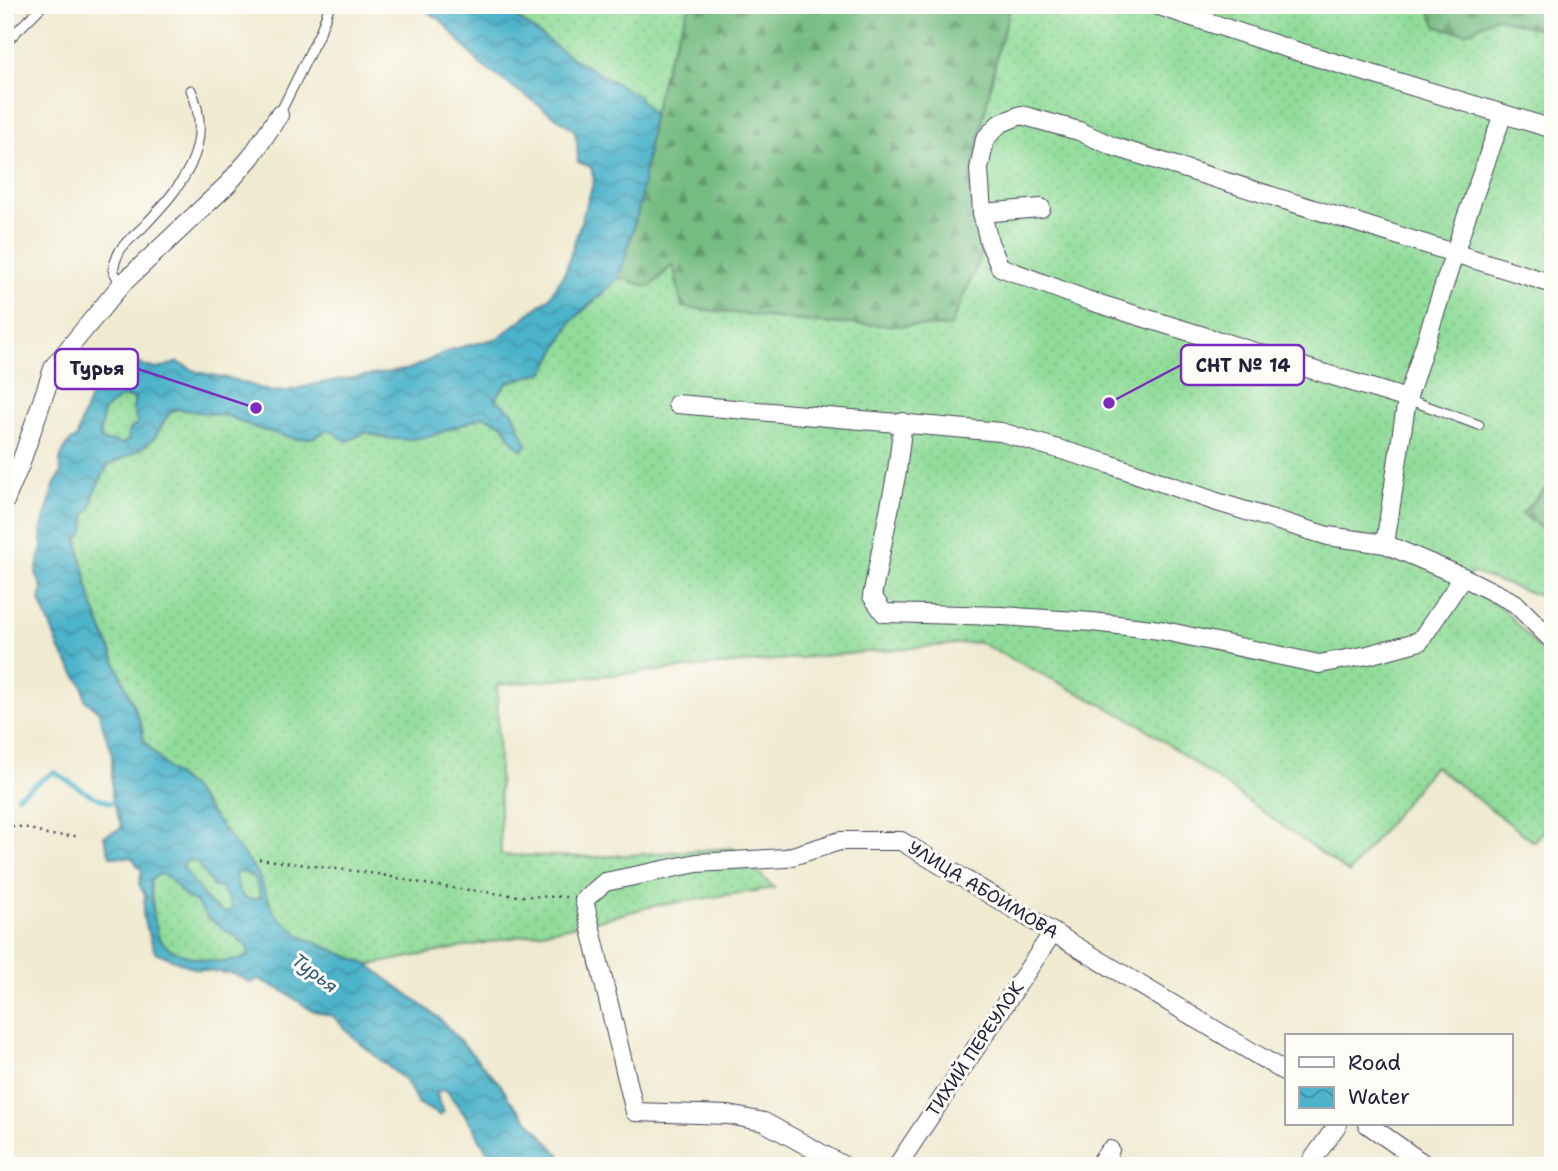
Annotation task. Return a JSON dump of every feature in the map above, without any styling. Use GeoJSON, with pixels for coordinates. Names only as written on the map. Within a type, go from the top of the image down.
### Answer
{"type":"FeatureCollection","features":[{"type":"Feature","properties":{"kind":"street"},"geometry":{"type":"LineString","coordinates":[[1156,5],[1283,47],[1553,129]]}},
{"type":"Feature","properties":{"kind":"street"},"geometry":{"type":"LineString","coordinates":[[1385,544],[1407,399],[1503,114]]}},
{"type":"Feature","properties":{"kind":"street"},"geometry":{"type":"LineString","coordinates":[[5,501],[54,366],[121,285],[227,185],[251,157],[279,115]]}},
{"type":"Feature","properties":{"kind":"street"},"geometry":{"type":"LineString","coordinates":[[1407,399],[1099,304],[1000,267],[989,242],[982,213],[979,169],[985,139],[999,124],[1021,115],[1079,131],[1112,146],[1553,284]]}},
{"type":"Feature","properties":{"kind":"street"},"geometry":{"type":"LineString","coordinates":[[982,213],[1041,208]]}},
{"type":"Feature","properties":{"kind":"street"},"geometry":{"type":"LineString","coordinates":[[677,404],[1001,432],[1109,464],[1217,502],[1328,536],[1385,544],[1463,577],[1515,603],[1553,641]]}},
{"type":"Feature","properties":{"kind":"street"},"geometry":{"type":"LineString","coordinates":[[903,422],[897,471],[872,596],[884,612],[1028,618],[1160,630],[1319,664],[1420,641],[1463,577]]}},
{"type":"Feature","properties":{"kind":"street","name":"УЛИЦА АБОИМОВА"},"geometry":{"type":"LineString","coordinates":[[584,900],[605,882],[697,863],[786,858],[840,841],[901,841],[1285,1072]]}},
{"type":"Feature","properties":{"kind":"street"},"geometry":{"type":"LineString","coordinates":[[584,900],[635,1112],[729,1115],[764,1122],[844,1166]]}},
{"type":"Feature","properties":{"kind":"street","name":"ТИХИЙ ПЕРЕУЛОК"},"geometry":{"type":"LineString","coordinates":[[897,1166],[1054,932]]}},
{"type":"Feature","properties":{"kind":"street"},"geometry":{"type":"LineString","coordinates":[[1308,1166],[1337,1126]]}},
{"type":"Feature","properties":{"kind":"street"},"geometry":{"type":"LineString","coordinates":[[1370,1126],[1427,1166]]}},
{"type":"Feature","properties":{"kind":"street"},"geometry":{"type":"LineString","coordinates":[[1098,1166],[1110,1150]]}},
{"type":"Feature","properties":{"kind":"lane"},"geometry":{"type":"LineString","coordinates":[[5,43],[43,5]]}},
{"type":"Feature","properties":{"kind":"lane"},"geometry":{"type":"LineString","coordinates":[[279,115],[320,32],[330,5]]}},
{"type":"Feature","properties":{"kind":"lane"},"geometry":{"type":"LineString","coordinates":[[121,285],[113,270],[117,251],[165,202],[192,166],[200,135],[200,122],[191,90]]}},
{"type":"Feature","properties":{"kind":"lane"},"geometry":{"type":"LineString","coordinates":[[1407,399],[1479,425]]}},
{"type":"Feature","properties":{"kind":"path"},"geometry":{"type":"LineString","coordinates":[[5,825],[28,828],[47,835],[76,836]]}},
{"type":"Feature","properties":{"kind":"path"},"geometry":{"type":"LineString","coordinates":[[259,859],[377,874],[436,886],[518,896],[561,896],[584,900]]}},
{"type":"Feature","properties":{"kind":"green space"},"geometry":{"type":"Polygon","coordinates":[[[506,5],[690,5],[667,62],[653,115],[638,96],[572,58],[517,18],[506,5]]]}},
{"type":"Feature","properties":{"kind":"green space"},"geometry":{"type":"Polygon","coordinates":[[[690,5],[1011,5],[999,46],[970,180],[981,255],[950,327],[819,323],[682,307],[673,264],[650,287],[619,278],[639,208],[653,115],[667,62],[690,5]]]}},
{"type":"Feature","properties":{"kind":"green space"},"geometry":{"type":"Polygon","coordinates":[[[1011,5],[1491,5],[1553,25],[1553,480],[1522,513],[1553,536],[1553,569],[1545,569],[1540,596],[1471,572],[1467,587],[1504,610],[1553,664],[1553,821],[1534,842],[1434,766],[1349,873],[1138,723],[979,642],[497,685],[501,855],[596,857],[733,848],[774,888],[653,906],[584,924],[369,965],[302,937],[274,913],[257,872],[191,788],[168,769],[144,741],[141,724],[93,607],[77,539],[84,532],[86,514],[91,509],[94,492],[108,465],[147,445],[168,415],[176,409],[228,416],[258,429],[312,438],[329,429],[347,441],[367,432],[381,438],[455,428],[483,416],[503,424],[513,442],[495,400],[508,382],[544,372],[572,321],[619,278],[650,287],[674,264],[682,307],[819,323],[950,327],[981,255],[970,180],[999,46],[1011,5]]]}},
{"type":"Feature","properties":{"kind":"green space"},"geometry":{"type":"Polygon","coordinates":[[[1427,5],[1553,5],[1553,34],[1496,17],[1466,33],[1437,27],[1427,5]]]}},
{"type":"Feature","properties":{"kind":"green space"},"geometry":{"type":"Polygon","coordinates":[[[119,398],[135,399],[133,410],[138,423],[130,433],[130,440],[121,444],[114,441],[105,442],[100,438],[103,412],[119,398]]]}},
{"type":"Feature","properties":{"kind":"green space"},"geometry":{"type":"Polygon","coordinates":[[[1553,480],[1553,536],[1522,514],[1553,480]]]}},
{"type":"Feature","properties":{"kind":"green space"},"geometry":{"type":"Polygon","coordinates":[[[187,860],[196,861],[214,886],[222,888],[234,910],[224,913],[209,903],[186,872],[183,866],[187,860]]]}},
{"type":"Feature","properties":{"kind":"green space"},"geometry":{"type":"Polygon","coordinates":[[[234,873],[249,874],[255,880],[261,897],[254,900],[244,898],[234,873]]]}},
{"type":"Feature","properties":{"kind":"green space"},"geometry":{"type":"Polygon","coordinates":[[[159,874],[167,876],[187,898],[196,902],[207,917],[245,944],[249,951],[247,957],[223,962],[201,959],[179,953],[162,942],[155,922],[150,881],[159,874]]]}},
{"type":"Feature","properties":{"kind":"water"},"geometry":{"type":"Polygon","coordinates":[[[426,5],[506,5],[517,18],[572,58],[638,96],[653,115],[639,208],[619,278],[572,321],[544,372],[508,382],[495,399],[513,412],[527,445],[522,450],[513,442],[503,424],[483,416],[426,437],[397,439],[367,432],[347,441],[329,430],[312,438],[296,439],[258,429],[228,416],[176,409],[168,415],[147,445],[108,465],[94,492],[91,510],[86,514],[84,532],[77,540],[93,607],[141,724],[144,741],[168,769],[191,788],[257,872],[274,913],[302,937],[369,965],[439,1018],[570,1166],[495,1166],[472,1125],[446,1090],[437,1091],[444,1112],[439,1115],[418,1103],[406,1081],[354,1038],[333,1016],[311,1010],[285,992],[259,979],[251,983],[234,974],[196,969],[155,952],[143,917],[145,895],[139,884],[142,871],[132,858],[110,856],[104,836],[122,828],[112,796],[112,754],[98,711],[85,700],[83,686],[61,652],[40,601],[42,588],[36,573],[42,547],[41,531],[54,486],[61,473],[60,459],[68,443],[77,437],[92,394],[108,374],[123,377],[131,372],[132,362],[157,369],[178,362],[197,372],[232,379],[269,391],[287,391],[325,382],[410,369],[450,350],[498,338],[549,298],[565,272],[594,181],[591,167],[578,162],[574,130],[480,64],[441,20],[428,12],[426,5]],[[119,398],[103,412],[100,438],[105,442],[114,441],[121,444],[129,440],[128,431],[138,423],[133,410],[135,399],[119,398]],[[187,860],[183,866],[209,903],[224,913],[233,910],[222,888],[214,887],[196,861],[187,860]],[[159,874],[150,881],[154,915],[162,942],[190,957],[223,962],[247,957],[249,951],[245,944],[207,917],[196,902],[187,898],[167,876],[159,874]],[[235,874],[238,888],[244,898],[261,897],[257,883],[249,874],[235,874]]]}},
{"type":"Feature","properties":{"kind":"waterway"},"geometry":{"type":"LineString","coordinates":[[17,796],[54,772],[89,794],[110,803],[118,797]]}},
{"type":"Feature","properties":{"kind":"place","name":"СНТ № 14"},"geometry":{"type":"Point","coordinates":[1109,403]}},
{"type":"Feature","properties":{"kind":"place","name":"Турья"},"geometry":{"type":"Point","coordinates":[256,408]}}]}
